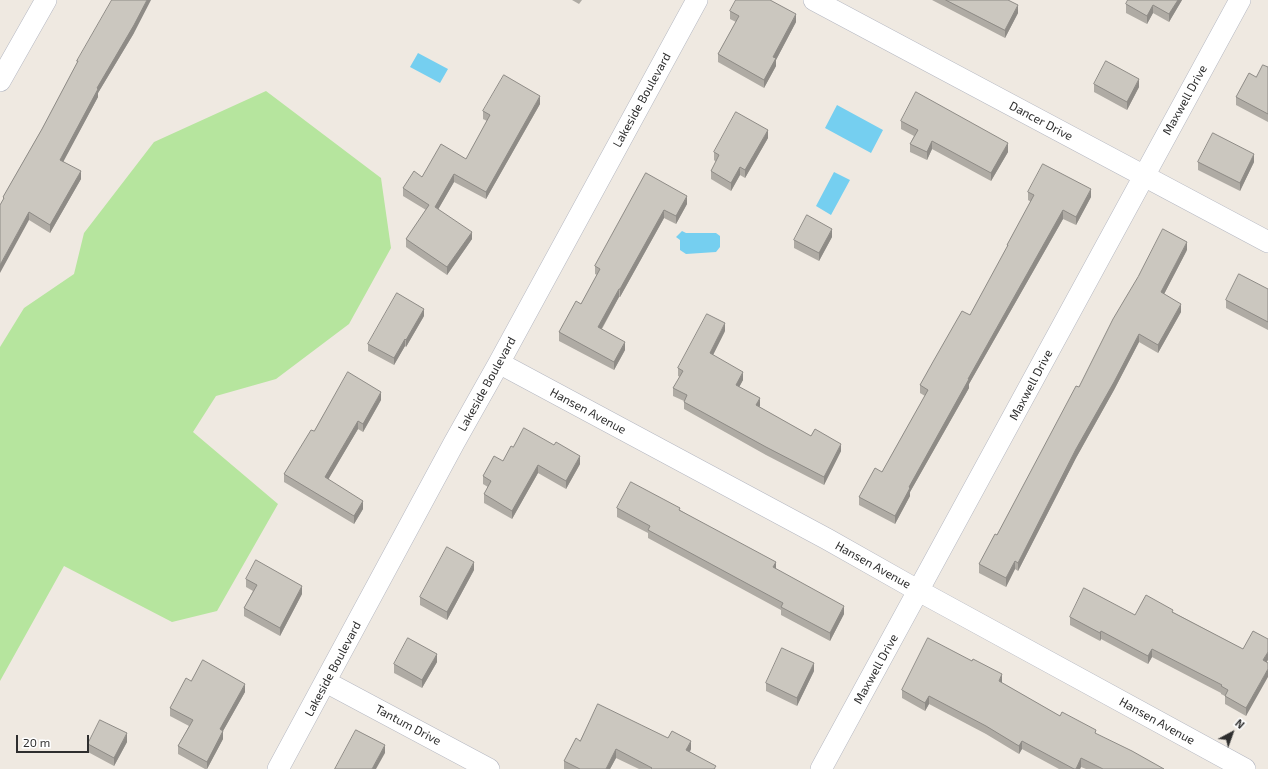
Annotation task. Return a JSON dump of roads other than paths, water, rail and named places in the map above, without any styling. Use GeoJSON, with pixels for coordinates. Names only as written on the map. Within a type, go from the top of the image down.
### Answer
{"type":"FeatureCollection","features":[{"type":"Feature","properties":{"kind":"street"},"geometry":{"type":"LineString","coordinates":[[0,81],[46,0]]}},
{"type":"Feature","properties":{"kind":"street","name":"Lakeside Boulevard"},"geometry":{"type":"LineString","coordinates":[[278,769],[454,443],[697,0]]}},
{"type":"Feature","properties":{"kind":"street","name":"Dancer Drive"},"geometry":{"type":"LineString","coordinates":[[814,0],[1268,242]]}},
{"type":"Feature","properties":{"kind":"street","name":"Maxwell Drive"},"geometry":{"type":"LineString","coordinates":[[821,769],[1240,0]]}},
{"type":"Feature","properties":{"kind":"street","name":"Hansen Avenue"},"geometry":{"type":"LineString","coordinates":[[499,363],[827,539],[919,591],[1245,769]]}},
{"type":"Feature","properties":{"kind":"street","name":"Tantum Drive"},"geometry":{"type":"LineString","coordinates":[[326,682],[489,769]]}},
{"type":"Feature","properties":{"kind":"water"},"geometry":{"type":"Polygon","coordinates":[[[418,53],[448,69],[440,83],[410,67],[418,53]]]}},
{"type":"Feature","properties":{"kind":"water"},"geometry":{"type":"Polygon","coordinates":[[[837,105],[883,130],[871,153],[825,128],[837,105]]]}},
{"type":"Feature","properties":{"kind":"water"},"geometry":{"type":"Polygon","coordinates":[[[834,172],[850,180],[831,215],[816,206],[834,172]]]}},
{"type":"Feature","properties":{"kind":"water"},"geometry":{"type":"Polygon","coordinates":[[[682,231],[686,233],[716,233],[720,236],[720,247],[716,252],[686,254],[680,250],[680,240],[676,237],[682,231]]]}}]}
